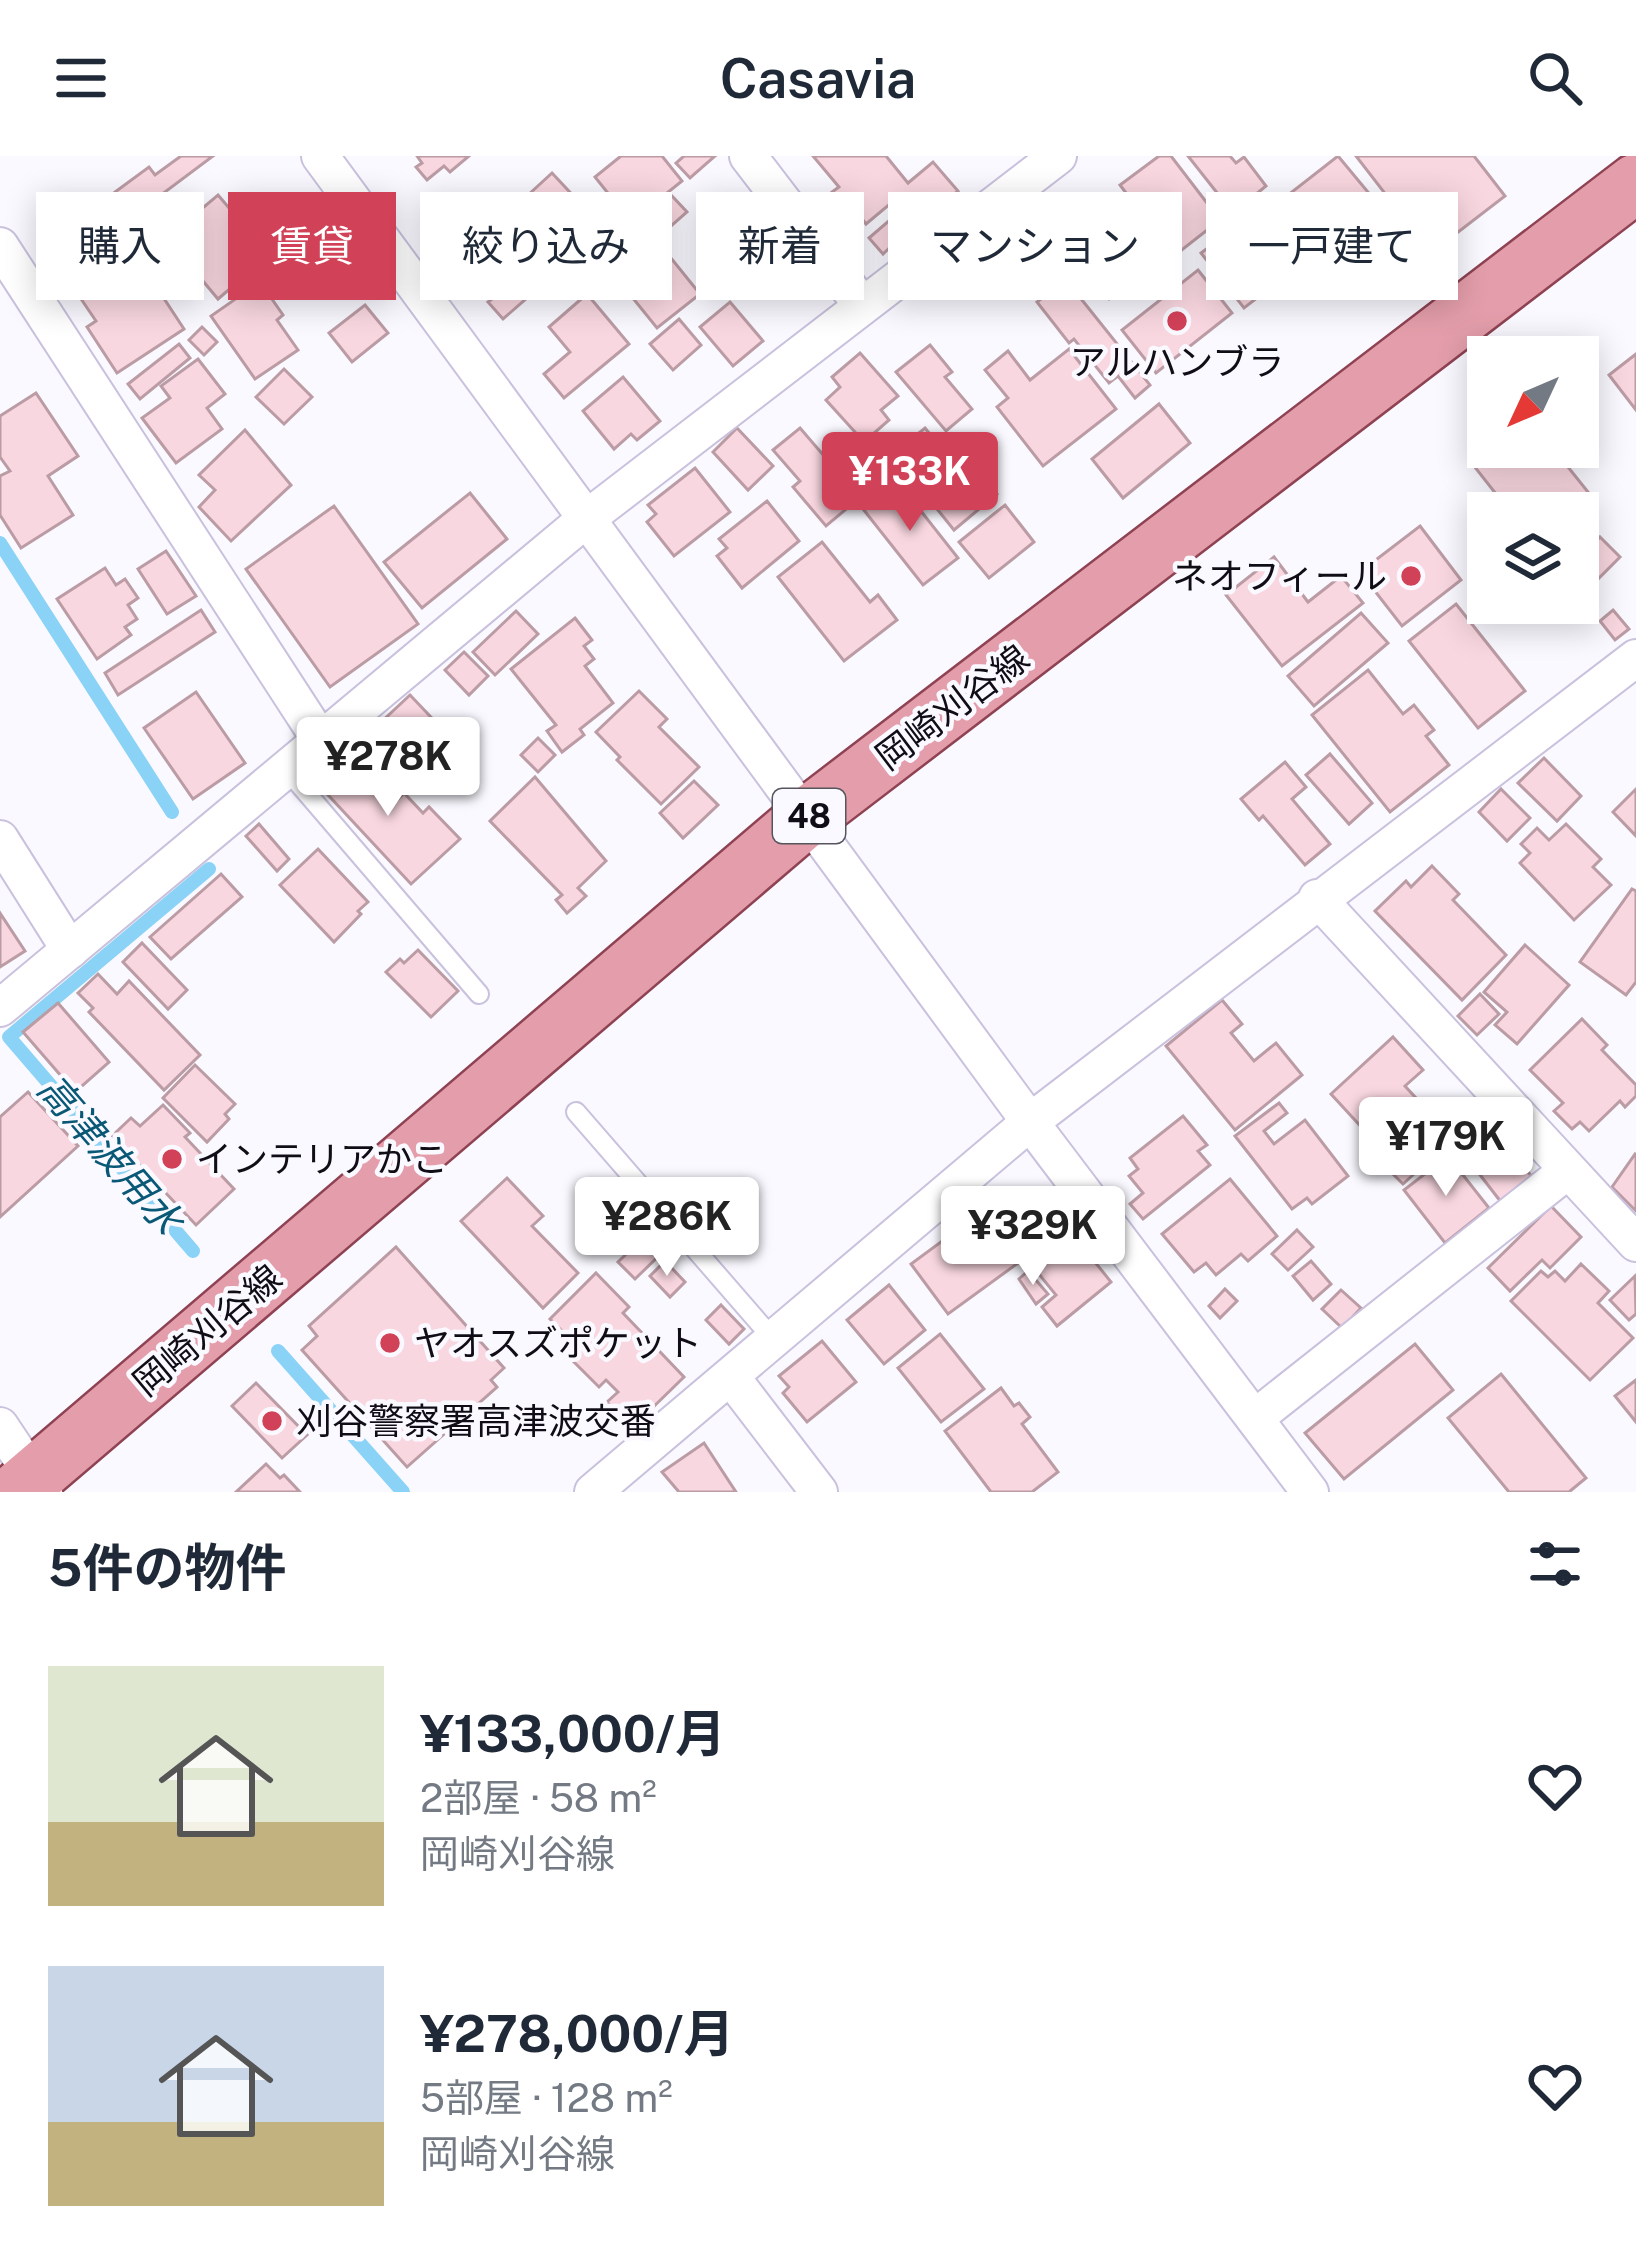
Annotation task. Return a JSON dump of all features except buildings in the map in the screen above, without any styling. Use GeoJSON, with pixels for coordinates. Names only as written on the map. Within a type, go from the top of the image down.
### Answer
{"type":"FeatureCollection","features":[{"type":"Feature","properties":{"kind":"main road","name":"岡崎刈谷線"},"geometry":{"type":"LineString","coordinates":[[32,1487],[807,818],[1636,183]]}},
{"type":"Feature","properties":{"kind":"street"},"geometry":{"type":"LineString","coordinates":[[320,156],[1030,1122],[1310,1492]]}},
{"type":"Feature","properties":{"kind":"street"},"geometry":{"type":"LineString","coordinates":[[748,156],[862,305]]}},
{"type":"Feature","properties":{"kind":"street"},"geometry":{"type":"LineString","coordinates":[[0,1008],[586,518],[1058,156]]}},
{"type":"Feature","properties":{"kind":"street"},"geometry":{"type":"LineString","coordinates":[[0,246],[320,739]]}},
{"type":"Feature","properties":{"kind":"street"},"geometry":{"type":"LineString","coordinates":[[593,1492],[1030,1122],[1636,658]]}},
{"type":"Feature","properties":{"kind":"street"},"geometry":{"type":"LineString","coordinates":[[0,839],[70,950]]}},
{"type":"Feature","properties":{"kind":"street"},"geometry":{"type":"LineString","coordinates":[[1317,898],[1636,1243]]}},
{"type":"Feature","properties":{"kind":"street"},"geometry":{"type":"LineString","coordinates":[[1255,1418],[1567,1171]]}},
{"type":"Feature","properties":{"kind":"street"},"geometry":{"type":"LineString","coordinates":[[731,1377],[819,1492]]}},
{"type":"Feature","properties":{"kind":"street"},"geometry":{"type":"LineString","coordinates":[[0,1426],[32,1487]]}},
{"type":"Feature","properties":{"kind":"lane"},"geometry":{"type":"LineString","coordinates":[[287,770],[479,994]]}},
{"type":"Feature","properties":{"kind":"lane"},"geometry":{"type":"LineString","coordinates":[[576,1112],[774,1340]]}},
{"type":"Feature","properties":{"kind":"waterway","name":"高津波用水"},"geometry":{"type":"LineString","coordinates":[[0,543],[172,812]]}},
{"type":"Feature","properties":{"kind":"waterway","name":"高津波用水"},"geometry":{"type":"LineString","coordinates":[[193,1251],[9,1037],[209,869]]}},
{"type":"Feature","properties":{"kind":"waterway","name":"高津波用水"},"geometry":{"type":"LineString","coordinates":[[278,1351],[403,1492]]}},
{"type":"Feature","properties":{"kind":"place","name":"アルハンブラ"},"geometry":{"type":"Point","coordinates":[1177,321]}},
{"type":"Feature","properties":{"kind":"place","name":"ネオフィール"},"geometry":{"type":"Point","coordinates":[1411,576]}},
{"type":"Feature","properties":{"kind":"place","name":"インテリアかこ"},"geometry":{"type":"Point","coordinates":[172,1159]}},
{"type":"Feature","properties":{"kind":"place","name":"ヤオスズポケット"},"geometry":{"type":"Point","coordinates":[390,1343]}},
{"type":"Feature","properties":{"kind":"place","name":"刈谷警察署高津波交番"},"geometry":{"type":"Point","coordinates":[272,1421]}}]}
